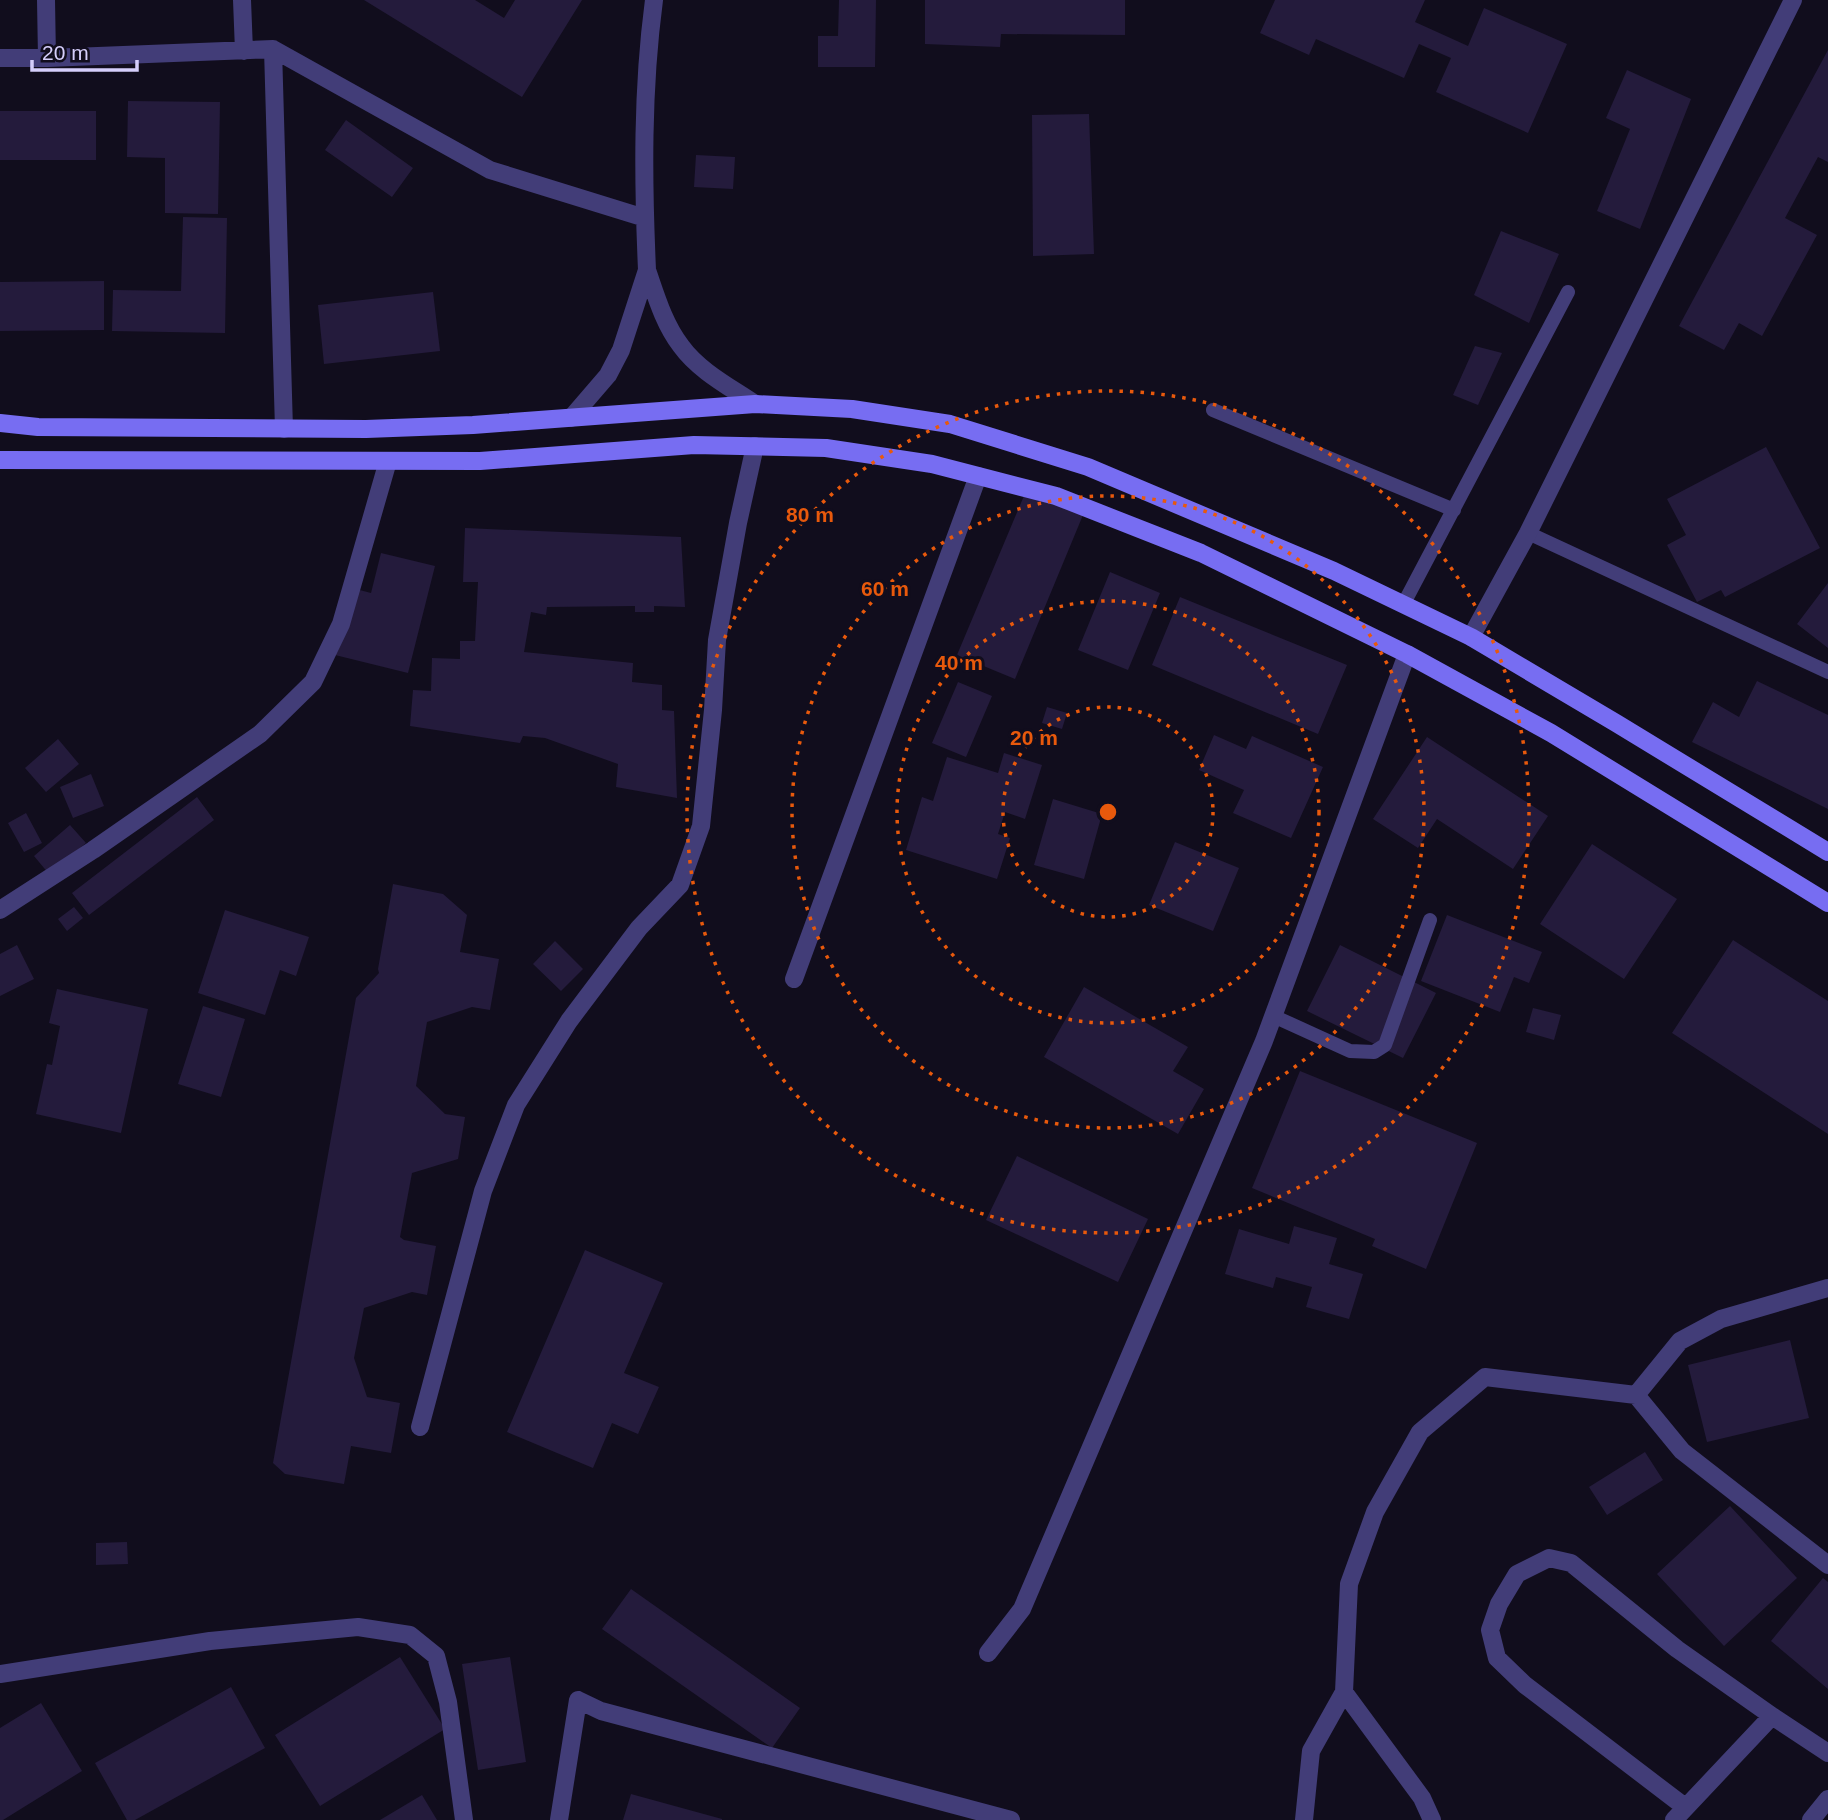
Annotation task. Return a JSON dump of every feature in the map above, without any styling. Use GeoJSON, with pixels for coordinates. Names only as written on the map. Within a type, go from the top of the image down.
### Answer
{"type":"FeatureCollection","features":[{"type":"Feature","properties":{"kind":"main road"},"geometry":{"type":"LineString","coordinates":[[0,423],[38,427],[366,429],[473,425],[755,404],[852,410],[950,424],[1088,467],[1334,571],[1471,637],[1828,852]]}},
{"type":"Feature","properties":{"kind":"main road"},"geometry":{"type":"LineString","coordinates":[[0,460],[480,461],[694,445],[826,448],[932,464],[1056,496],[1201,553],[1407,654],[1551,733],[1828,904]]}},
{"type":"Feature","properties":{"kind":"street"},"geometry":{"type":"LineString","coordinates":[[46,0],[47,58]]}},
{"type":"Feature","properties":{"kind":"street"},"geometry":{"type":"LineString","coordinates":[[242,0],[244,51]]}},
{"type":"Feature","properties":{"kind":"street"},"geometry":{"type":"LineString","coordinates":[[654,0],[648,44],[644,153],[648,270],[663,316],[681,346],[702,368],[755,404]]}},
{"type":"Feature","properties":{"kind":"street"},"geometry":{"type":"LineString","coordinates":[[1471,637],[1528,533],[1793,0]]}},
{"type":"Feature","properties":{"kind":"street"},"geometry":{"type":"LineString","coordinates":[[0,58],[273,48],[490,170],[645,218]]}},
{"type":"Feature","properties":{"kind":"street"},"geometry":{"type":"LineString","coordinates":[[273,48],[284,429]]}},
{"type":"Feature","properties":{"kind":"street"},"geometry":{"type":"LineString","coordinates":[[571,418],[608,375],[621,350],[648,270]]}},
{"type":"Feature","properties":{"kind":"street"},"geometry":{"type":"LineString","coordinates":[[420,1426],[483,1191],[516,1105],[569,1021],[639,928],[680,885],[697,837],[701,825],[713,710],[717,640],[755,446]]}},
{"type":"Feature","properties":{"kind":"street"},"geometry":{"type":"LineString","coordinates":[[0,910],[93,850],[260,734],[313,682],[341,624],[388,461]]}},
{"type":"Feature","properties":{"kind":"street"},"geometry":{"type":"LineString","coordinates":[[793,979],[978,476]]}},
{"type":"Feature","properties":{"kind":"street"},"geometry":{"type":"LineString","coordinates":[[988,1653],[1023,1609],[1273,1016],[1407,654]]}},
{"type":"Feature","properties":{"kind":"street"},"geometry":{"type":"LineString","coordinates":[[1636,1395],[1680,1341],[1721,1319],[1828,1288]]}},
{"type":"Feature","properties":{"kind":"street"},"geometry":{"type":"LineString","coordinates":[[1304,1820],[1311,1751],[1344,1692],[1349,1584],[1375,1512],[1420,1433],[1485,1377],[1636,1395],[1682,1451],[1828,1565]]}},
{"type":"Feature","properties":{"kind":"street"},"geometry":{"type":"LineString","coordinates":[[1772,1717],[1679,1814],[1525,1685],[1497,1658],[1490,1630],[1499,1604],[1517,1574],[1549,1558],[1571,1563],[1677,1649],[1772,1717],[1828,1753]]}},
{"type":"Feature","properties":{"kind":"street"},"geometry":{"type":"LineString","coordinates":[[0,1674],[210,1641],[358,1627],[410,1635],[436,1656],[448,1702],[464,1820]]}},
{"type":"Feature","properties":{"kind":"street"},"geometry":{"type":"LineString","coordinates":[[1344,1692],[1422,1798],[1432,1820]]}},
{"type":"Feature","properties":{"kind":"street"},"geometry":{"type":"LineString","coordinates":[[559,1820],[578,1700],[601,1711],[1012,1820]]}},
{"type":"Feature","properties":{"kind":"street"},"geometry":{"type":"LineString","coordinates":[[1811,1820],[1828,1799]]}},
{"type":"Feature","properties":{"kind":"lane"},"geometry":{"type":"LineString","coordinates":[[1403,605],[1569,292]]}},
{"type":"Feature","properties":{"kind":"lane"},"geometry":{"type":"LineString","coordinates":[[1213,410],[1454,510]]}},
{"type":"Feature","properties":{"kind":"lane"},"geometry":{"type":"LineString","coordinates":[[1528,533],[1828,672]]}},
{"type":"Feature","properties":{"kind":"lane"},"geometry":{"type":"LineString","coordinates":[[1273,1016],[1350,1051],[1374,1052],[1385,1045],[1430,920]]}},
{"type":"Feature","properties":{"kind":"building"},"geometry":{"type":"Polygon","coordinates":[[[364,0],[475,0],[504,18],[515,0],[582,0],[522,97],[364,0]]]}},
{"type":"Feature","properties":{"kind":"building"},"geometry":{"type":"Polygon","coordinates":[[[839,0],[876,0],[875,67],[818,67],[818,36],[838,36],[839,0]]]}},
{"type":"Feature","properties":{"kind":"building"},"geometry":{"type":"Polygon","coordinates":[[[925,0],[1125,0],[1125,35],[1001,34],[1000,47],[925,44],[925,0]]]}},
{"type":"Feature","properties":{"kind":"building"},"geometry":{"type":"Polygon","coordinates":[[[1275,0],[1425,0],[1415,22],[1468,46],[1484,8],[1567,44],[1528,133],[1436,92],[1451,58],[1419,44],[1404,78],[1316,39],[1309,55],[1260,33],[1275,0]]]}},
{"type":"Feature","properties":{"kind":"building"},"geometry":{"type":"Polygon","coordinates":[[[1828,50],[1828,162],[1818,157],[1785,218],[1817,235],[1762,336],[1739,323],[1724,350],[1679,326],[1828,50]]]}},
{"type":"Feature","properties":{"kind":"building"},"geometry":{"type":"Polygon","coordinates":[[[1627,70],[1691,99],[1640,229],[1597,211],[1630,129],[1606,118],[1627,70]]]}},
{"type":"Feature","properties":{"kind":"building"},"geometry":{"type":"Polygon","coordinates":[[[128,101],[220,102],[218,214],[165,213],[165,158],[127,157],[128,101]]]}},
{"type":"Feature","properties":{"kind":"building"},"geometry":{"type":"Polygon","coordinates":[[[0,111],[96,111],[96,160],[0,160],[0,111]]]}},
{"type":"Feature","properties":{"kind":"building"},"geometry":{"type":"Polygon","coordinates":[[[1089,114],[1094,254],[1033,256],[1032,115],[1089,114]]]}},
{"type":"Feature","properties":{"kind":"building"},"geometry":{"type":"Polygon","coordinates":[[[346,120],[413,168],[392,197],[325,150],[346,120]]]}},
{"type":"Feature","properties":{"kind":"building"},"geometry":{"type":"Polygon","coordinates":[[[696,155],[735,157],[733,189],[694,187],[696,155]]]}},
{"type":"Feature","properties":{"kind":"building"},"geometry":{"type":"Polygon","coordinates":[[[183,217],[227,218],[225,333],[112,331],[113,290],[181,291],[183,217]]]}},
{"type":"Feature","properties":{"kind":"building"},"geometry":{"type":"Polygon","coordinates":[[[1501,231],[1559,254],[1529,323],[1474,295],[1501,231]]]}},
{"type":"Feature","properties":{"kind":"building"},"geometry":{"type":"Polygon","coordinates":[[[104,281],[104,330],[0,331],[0,282],[104,281]]]}},
{"type":"Feature","properties":{"kind":"building"},"geometry":{"type":"Polygon","coordinates":[[[433,292],[440,351],[324,364],[318,305],[433,292]]]}},
{"type":"Feature","properties":{"kind":"building"},"geometry":{"type":"Polygon","coordinates":[[[1475,346],[1502,353],[1478,405],[1453,395],[1475,346]]]}},
{"type":"Feature","properties":{"kind":"building"},"geometry":{"type":"Polygon","coordinates":[[[1766,447],[1820,548],[1725,597],[1721,590],[1697,602],[1667,545],[1686,535],[1667,499],[1766,447]]]}},
{"type":"Feature","properties":{"kind":"building"},"geometry":{"type":"Polygon","coordinates":[[[1026,491],[1083,515],[1015,679],[957,655],[1026,491]]]}},
{"type":"Feature","properties":{"kind":"building"},"geometry":{"type":"Polygon","coordinates":[[[465,528],[681,537],[685,607],[654,606],[654,612],[635,612],[635,606],[547,607],[546,615],[531,612],[524,652],[633,663],[632,682],[662,685],[662,710],[674,711],[677,798],[616,787],[618,764],[545,738],[523,736],[520,743],[410,726],[413,690],[431,691],[432,658],[460,659],[460,641],[475,641],[478,582],[463,582],[465,528]]]}},
{"type":"Feature","properties":{"kind":"building"},"geometry":{"type":"Polygon","coordinates":[[[381,553],[435,566],[408,673],[335,655],[352,588],[371,593],[381,553]]]}},
{"type":"Feature","properties":{"kind":"building"},"geometry":{"type":"Polygon","coordinates":[[[1110,572],[1160,593],[1128,670],[1078,650],[1110,572]]]}},
{"type":"Feature","properties":{"kind":"building"},"geometry":{"type":"Polygon","coordinates":[[[1828,583],[1828,648],[1797,624],[1828,583]]]}},
{"type":"Feature","properties":{"kind":"building"},"geometry":{"type":"Polygon","coordinates":[[[1180,597],[1347,665],[1318,734],[1152,665],[1180,597]]]}},
{"type":"Feature","properties":{"kind":"building"},"geometry":{"type":"Polygon","coordinates":[[[1757,681],[1828,715],[1828,809],[1692,742],[1713,702],[1739,717],[1757,681]]]}},
{"type":"Feature","properties":{"kind":"building"},"geometry":{"type":"Polygon","coordinates":[[[958,682],[992,696],[966,757],[932,743],[958,682]]]}},
{"type":"Feature","properties":{"kind":"building"},"geometry":{"type":"Polygon","coordinates":[[[1047,707],[1067,713],[1062,729],[1042,723],[1047,707]]]}},
{"type":"Feature","properties":{"kind":"building"},"geometry":{"type":"Polygon","coordinates":[[[1214,735],[1246,749],[1252,736],[1323,767],[1291,838],[1233,813],[1244,790],[1199,770],[1214,735]]]}},
{"type":"Feature","properties":{"kind":"building"},"geometry":{"type":"Polygon","coordinates":[[[1427,737],[1548,816],[1513,869],[1437,819],[1418,848],[1373,819],[1427,737]]]}},
{"type":"Feature","properties":{"kind":"building"},"geometry":{"type":"Polygon","coordinates":[[[58,739],[79,764],[46,792],[25,768],[58,739]]]}},
{"type":"Feature","properties":{"kind":"building"},"geometry":{"type":"Polygon","coordinates":[[[1004,753],[1042,765],[1025,819],[1005,812],[998,834],[1010,838],[997,879],[906,850],[922,797],[933,801],[947,757],[998,773],[1004,753]]]}},
{"type":"Feature","properties":{"kind":"building"},"geometry":{"type":"Polygon","coordinates":[[[91,774],[104,806],[73,818],[60,787],[91,774]]]}},
{"type":"Feature","properties":{"kind":"building"},"geometry":{"type":"Polygon","coordinates":[[[197,797],[214,820],[89,915],[72,893],[197,797]]]}},
{"type":"Feature","properties":{"kind":"building"},"geometry":{"type":"Polygon","coordinates":[[[1053,799],[1102,814],[1084,879],[1034,865],[1053,799]]]}},
{"type":"Feature","properties":{"kind":"building"},"geometry":{"type":"Polygon","coordinates":[[[26,813],[42,843],[24,852],[8,823],[26,813]]]}},
{"type":"Feature","properties":{"kind":"building"},"geometry":{"type":"Polygon","coordinates":[[[70,825],[86,843],[49,874],[34,856],[70,825]]]}},
{"type":"Feature","properties":{"kind":"building"},"geometry":{"type":"Polygon","coordinates":[[[1175,842],[1239,868],[1213,931],[1149,905],[1175,842]]]}},
{"type":"Feature","properties":{"kind":"building"},"geometry":{"type":"Polygon","coordinates":[[[1592,844],[1677,899],[1624,979],[1540,924],[1592,844]]]}},
{"type":"Feature","properties":{"kind":"building"},"geometry":{"type":"Polygon","coordinates":[[[393,884],[443,894],[467,915],[460,952],[499,959],[490,1010],[472,1007],[427,1022],[416,1086],[445,1114],[465,1117],[458,1159],[412,1173],[400,1237],[436,1246],[427,1295],[412,1292],[364,1308],[354,1358],[367,1397],[400,1403],[391,1453],[351,1446],[344,1484],[285,1474],[273,1463],[356,998],[379,973],[393,884]]]}},
{"type":"Feature","properties":{"kind":"building"},"geometry":{"type":"Polygon","coordinates":[[[74,907],[83,918],[67,931],[58,919],[74,907]]]}},
{"type":"Feature","properties":{"kind":"building"},"geometry":{"type":"Polygon","coordinates":[[[225,910],[309,937],[296,976],[280,970],[265,1015],[198,993],[225,910]]]}},
{"type":"Feature","properties":{"kind":"building"},"geometry":{"type":"Polygon","coordinates":[[[1447,915],[1542,952],[1529,983],[1514,977],[1500,1012],[1421,981],[1447,915]]]}},
{"type":"Feature","properties":{"kind":"building"},"geometry":{"type":"Polygon","coordinates":[[[1733,940],[1828,1001],[1828,1134],[1672,1033],[1733,940]]]}},
{"type":"Feature","properties":{"kind":"building"},"geometry":{"type":"Polygon","coordinates":[[[555,941],[583,969],[561,991],[533,964],[555,941]]]}},
{"type":"Feature","properties":{"kind":"building"},"geometry":{"type":"Polygon","coordinates":[[[17,945],[34,979],[0,996],[0,954],[17,945]]]}},
{"type":"Feature","properties":{"kind":"building"},"geometry":{"type":"Polygon","coordinates":[[[1340,945],[1436,993],[1403,1058],[1307,1011],[1340,945]]]}},
{"type":"Feature","properties":{"kind":"building"},"geometry":{"type":"Polygon","coordinates":[[[1084,987],[1188,1047],[1173,1071],[1204,1089],[1178,1134],[1044,1057],[1084,987]]]}},
{"type":"Feature","properties":{"kind":"building"},"geometry":{"type":"Polygon","coordinates":[[[57,989],[148,1009],[121,1133],[36,1114],[47,1064],[52,1065],[60,1026],[49,1023],[57,989]]]}},
{"type":"Feature","properties":{"kind":"building"},"geometry":{"type":"Polygon","coordinates":[[[203,1006],[245,1019],[221,1097],[178,1084],[203,1006]]]}},
{"type":"Feature","properties":{"kind":"building"},"geometry":{"type":"Polygon","coordinates":[[[1533,1008],[1561,1015],[1554,1040],[1526,1032],[1533,1008]]]}},
{"type":"Feature","properties":{"kind":"building"},"geometry":{"type":"Polygon","coordinates":[[[1300,1071],[1477,1143],[1426,1269],[1372,1246],[1375,1239],[1252,1188],[1300,1071]]]}},
{"type":"Feature","properties":{"kind":"building"},"geometry":{"type":"Polygon","coordinates":[[[1017,1156],[1148,1219],[1118,1282],[986,1220],[1017,1156]]]}},
{"type":"Feature","properties":{"kind":"building"},"geometry":{"type":"Polygon","coordinates":[[[1294,1226],[1337,1238],[1329,1264],[1363,1274],[1349,1319],[1306,1307],[1312,1287],[1276,1277],[1273,1288],[1225,1274],[1239,1229],[1289,1244],[1294,1226]]]}},
{"type":"Feature","properties":{"kind":"building"},"geometry":{"type":"Polygon","coordinates":[[[585,1250],[663,1283],[624,1373],[659,1387],[638,1434],[612,1423],[593,1468],[507,1432],[585,1250]]]}},
{"type":"Feature","properties":{"kind":"building"},"geometry":{"type":"Polygon","coordinates":[[[1790,1340],[1809,1418],[1707,1442],[1688,1365],[1790,1340]]]}},
{"type":"Feature","properties":{"kind":"building"},"geometry":{"type":"Polygon","coordinates":[[[1645,1452],[1663,1480],[1607,1515],[1589,1487],[1645,1452]]]}},
{"type":"Feature","properties":{"kind":"building"},"geometry":{"type":"Polygon","coordinates":[[[1730,1506],[1797,1578],[1724,1646],[1657,1574],[1730,1506]]]}},
{"type":"Feature","properties":{"kind":"building"},"geometry":{"type":"Polygon","coordinates":[[[127,1542],[128,1564],[96,1565],[96,1543],[127,1542]]]}},
{"type":"Feature","properties":{"kind":"building"},"geometry":{"type":"Polygon","coordinates":[[[1823,1578],[1828,1582],[1828,1689],[1771,1641],[1823,1578]]]}},
{"type":"Feature","properties":{"kind":"building"},"geometry":{"type":"Polygon","coordinates":[[[631,1589],[800,1708],[772,1748],[602,1629],[631,1589]]]}},
{"type":"Feature","properties":{"kind":"building"},"geometry":{"type":"Polygon","coordinates":[[[400,1657],[445,1729],[320,1806],[275,1735],[400,1657]]]}},
{"type":"Feature","properties":{"kind":"building"},"geometry":{"type":"Polygon","coordinates":[[[510,1657],[526,1762],[478,1770],[462,1664],[510,1657]]]}},
{"type":"Feature","properties":{"kind":"building"},"geometry":{"type":"Polygon","coordinates":[[[231,1687],[265,1748],[135,1820],[127,1820],[95,1763],[231,1687]]]}},
{"type":"Feature","properties":{"kind":"building"},"geometry":{"type":"Polygon","coordinates":[[[41,1703],[82,1771],[0,1820],[0,1728],[41,1703]]]}},
{"type":"Feature","properties":{"kind":"building"},"geometry":{"type":"Polygon","coordinates":[[[631,1794],[722,1819],[722,1820],[623,1820],[631,1794]]]}},
{"type":"Feature","properties":{"kind":"building"},"geometry":{"type":"Polygon","coordinates":[[[422,1795],[437,1820],[380,1820],[422,1795]]]}}]}
